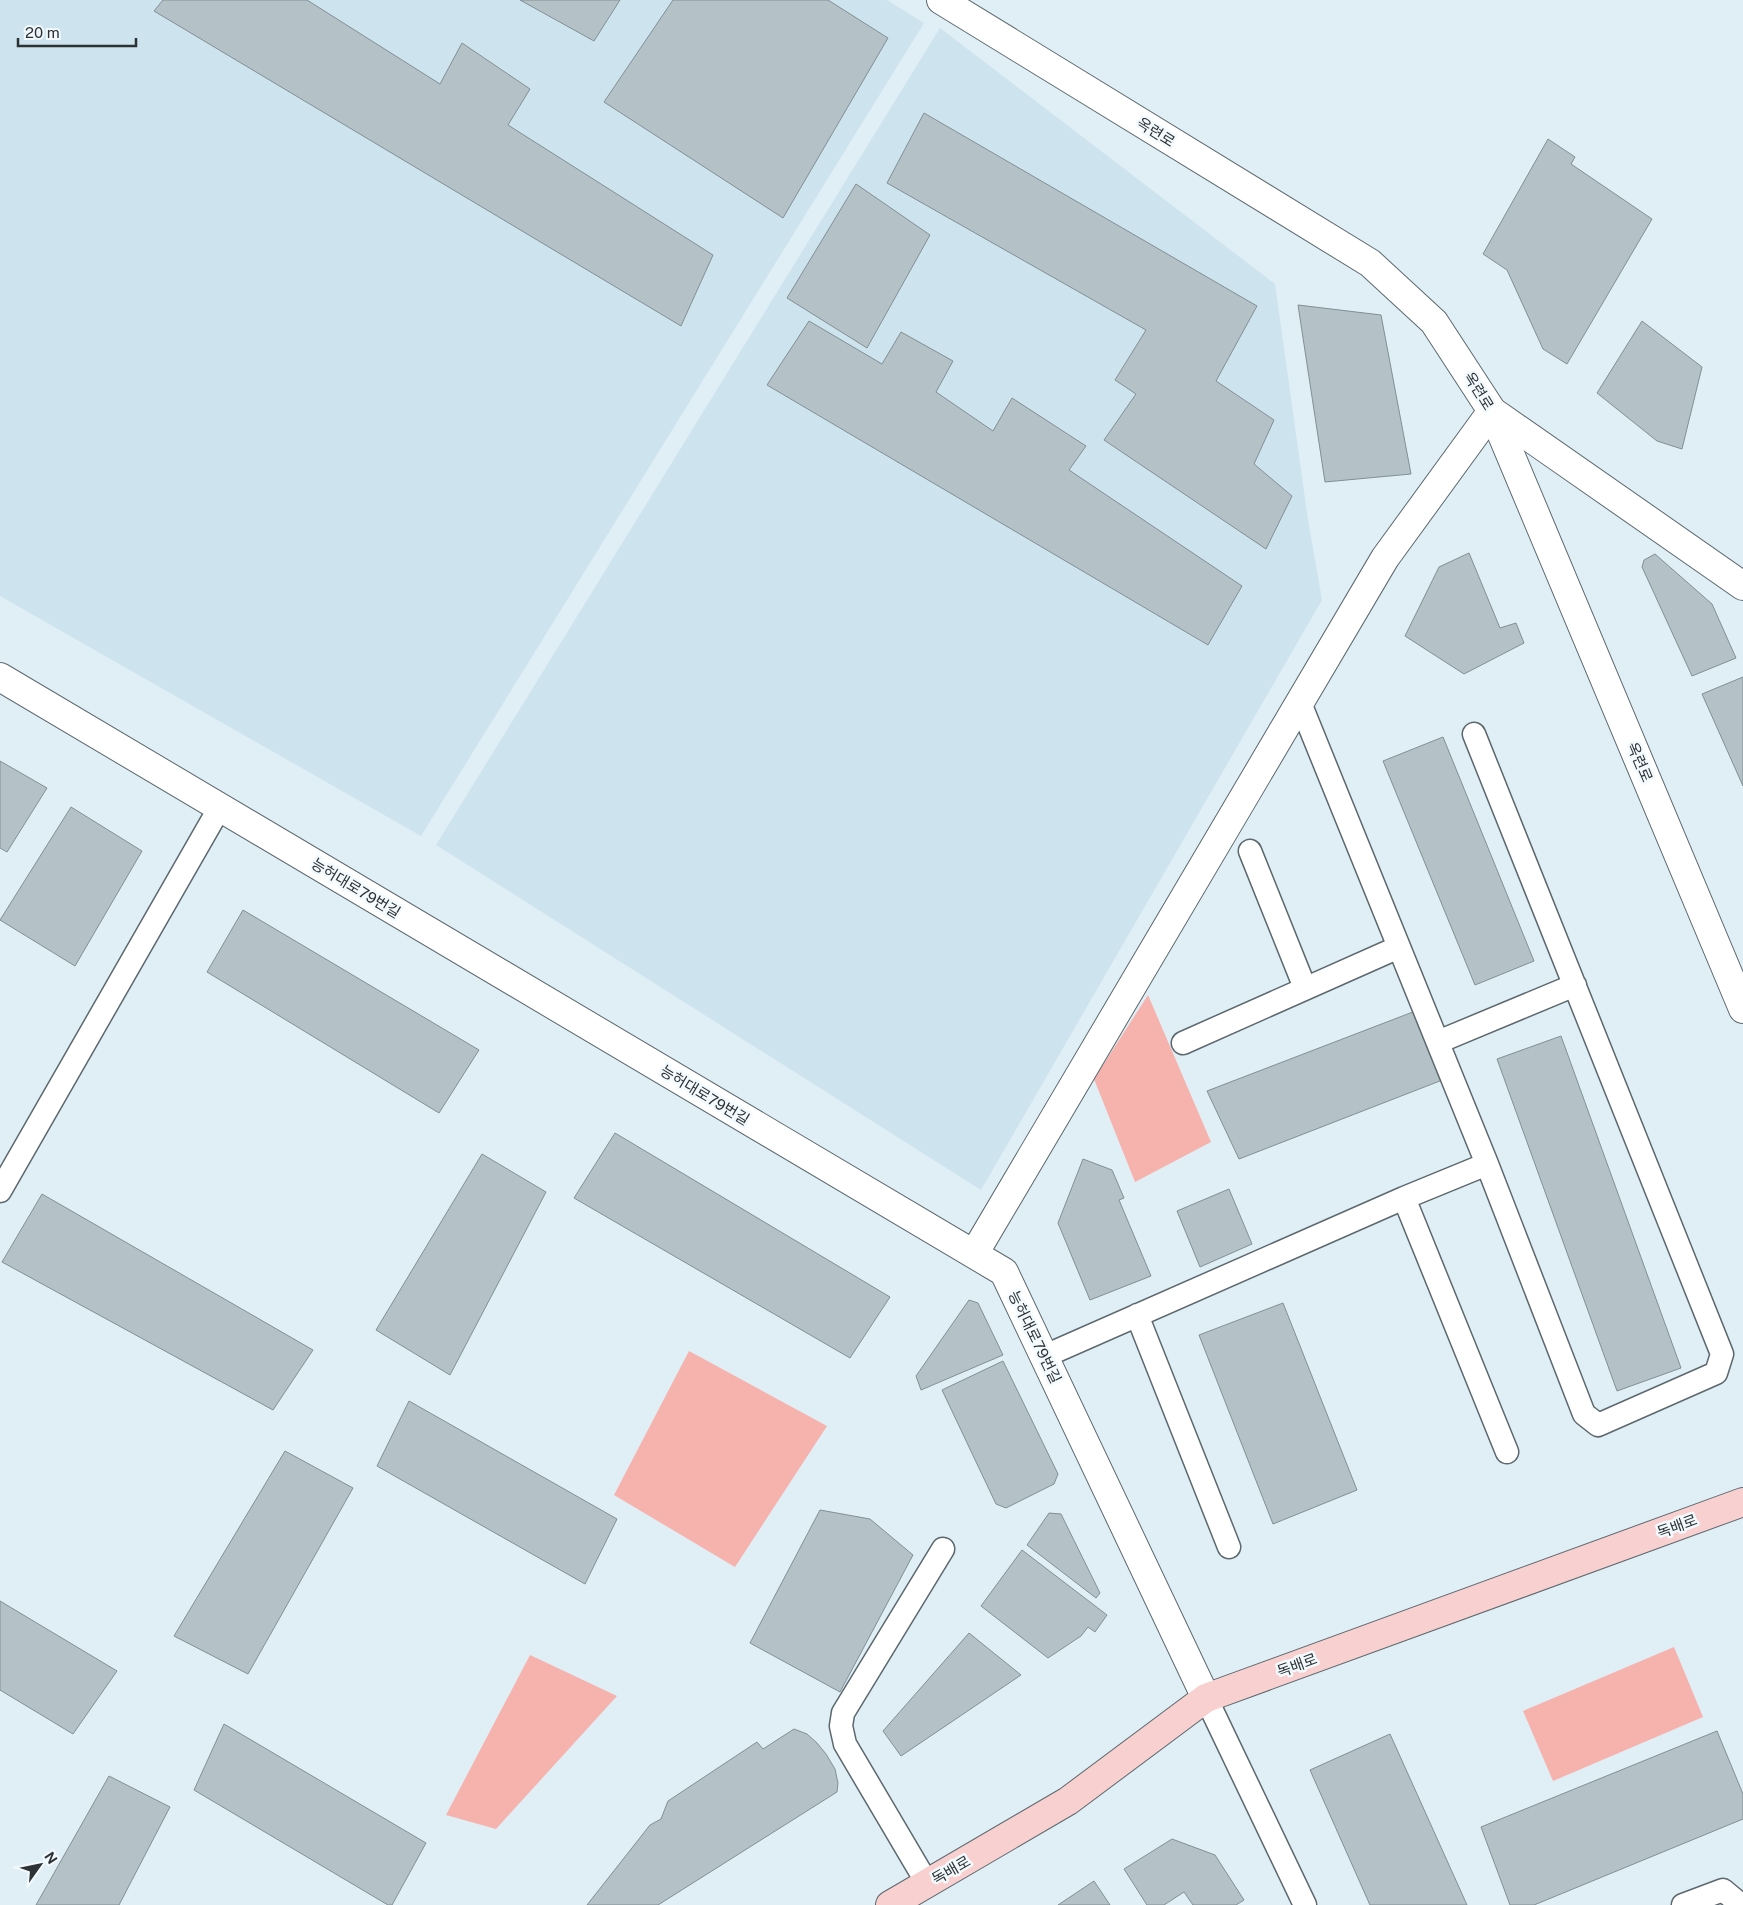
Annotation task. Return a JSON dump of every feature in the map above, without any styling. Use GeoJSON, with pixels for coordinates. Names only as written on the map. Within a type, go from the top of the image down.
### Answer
{"type":"FeatureCollection","features":[{"type":"Feature","properties":{"kind":"main road","name":"독배로"},"geometry":{"type":"LineString","coordinates":[[890,1905],[1068,1801],[1206,1698],[1743,1502]]}},
{"type":"Feature","properties":{"kind":"street","name":"옥련로"},"geometry":{"type":"LineString","coordinates":[[941,0],[1370,263],[1434,322],[1492,411],[1743,1009]]}},
{"type":"Feature","properties":{"kind":"street"},"geometry":{"type":"LineString","coordinates":[[974,1254],[1386,558],[1492,411],[1743,586]]}},
{"type":"Feature","properties":{"kind":"street","name":"능허대로79번길"},"geometry":{"type":"LineString","coordinates":[[0,677],[1004,1272],[1206,1698]]}},
{"type":"Feature","properties":{"kind":"lane"},"geometry":{"type":"LineString","coordinates":[[1300,703],[1487,1164],[1584,1414],[1598,1424],[1716,1373],[1722,1354],[1474,734]]}},
{"type":"Feature","properties":{"kind":"lane"},"geometry":{"type":"LineString","coordinates":[[0,1191],[220,807]]}},
{"type":"Feature","properties":{"kind":"lane"},"geometry":{"type":"LineString","coordinates":[[1250,851],[1306,988]]}},
{"type":"Feature","properties":{"kind":"lane"},"geometry":{"type":"LineString","coordinates":[[1183,1043],[1399,947]]}},
{"type":"Feature","properties":{"kind":"lane"},"geometry":{"type":"LineString","coordinates":[[1438,1042],[1574,985]]}},
{"type":"Feature","properties":{"kind":"lane"},"geometry":{"type":"LineString","coordinates":[[1044,1356],[1404,1198],[1487,1164]]}},
{"type":"Feature","properties":{"kind":"lane"},"geometry":{"type":"LineString","coordinates":[[1404,1198],[1507,1452]]}},
{"type":"Feature","properties":{"kind":"lane"},"geometry":{"type":"LineString","coordinates":[[1137,1315],[1229,1547]]}},
{"type":"Feature","properties":{"kind":"lane"},"geometry":{"type":"LineString","coordinates":[[927,1883],[845,1744],[841,1726],[843,1713],[943,1549]]}},
{"type":"Feature","properties":{"kind":"lane"},"geometry":{"type":"LineString","coordinates":[[1206,1698],[1305,1905]]}},
{"type":"Feature","properties":{"kind":"lane"},"geometry":{"type":"LineString","coordinates":[[1683,1905],[1723,1890],[1741,1905]]}},
{"type":"Feature","properties":{"kind":"shaded area"},"geometry":{"type":"Polygon","coordinates":[[[0,0],[887,0],[924,23],[421,836],[0,596],[0,0]]]}},
{"type":"Feature","properties":{"kind":"shaded area"},"geometry":{"type":"Polygon","coordinates":[[[940,28],[1275,284],[1308,520],[1322,600],[981,1190],[436,845],[940,28]]]}},
{"type":"Feature","properties":{"kind":"shaded area"},"geometry":{"type":"Polygon","coordinates":[[[1148,995],[1211,1142],[1135,1182],[1094,1079],[1148,995]]]}},
{"type":"Feature","properties":{"kind":"shaded area"},"geometry":{"type":"Polygon","coordinates":[[[689,1351],[827,1426],[735,1567],[614,1495],[689,1351]]]}},
{"type":"Feature","properties":{"kind":"shaded area"},"geometry":{"type":"Polygon","coordinates":[[[1674,1647],[1703,1717],[1553,1781],[1523,1711],[1674,1647]]]}},
{"type":"Feature","properties":{"kind":"shaded area"},"geometry":{"type":"Polygon","coordinates":[[[530,1655],[617,1696],[496,1829],[446,1815],[530,1655]]]}},
{"type":"Feature","properties":{"kind":"building"},"geometry":{"type":"Polygon","coordinates":[[[163,0],[307,0],[440,84],[462,43],[530,89],[508,125],[713,255],[681,326],[154,11],[163,0]]]}},
{"type":"Feature","properties":{"kind":"building"},"geometry":{"type":"Polygon","coordinates":[[[520,0],[620,0],[594,41],[520,0]]]}},
{"type":"Feature","properties":{"kind":"building"},"geometry":{"type":"Polygon","coordinates":[[[673,0],[828,0],[888,38],[783,218],[604,102],[673,0]]]}},
{"type":"Feature","properties":{"kind":"building"},"geometry":{"type":"Polygon","coordinates":[[[924,113],[1257,306],[1216,381],[1274,420],[1254,464],[1292,496],[1266,549],[1104,440],[1136,394],[1115,380],[1146,330],[887,183],[924,113]]]}},
{"type":"Feature","properties":{"kind":"building"},"geometry":{"type":"Polygon","coordinates":[[[1548,139],[1575,157],[1571,164],[1652,219],[1567,364],[1543,349],[1507,270],[1483,254],[1548,139]]]}},
{"type":"Feature","properties":{"kind":"building"},"geometry":{"type":"Polygon","coordinates":[[[856,184],[930,235],[867,348],[787,298],[856,184]]]}},
{"type":"Feature","properties":{"kind":"building"},"geometry":{"type":"Polygon","coordinates":[[[1298,305],[1381,315],[1411,474],[1325,482],[1298,305]]]}},
{"type":"Feature","properties":{"kind":"building"},"geometry":{"type":"Polygon","coordinates":[[[809,321],[882,364],[901,332],[953,361],[936,392],[993,431],[1012,398],[1086,446],[1069,470],[1242,586],[1208,645],[767,385],[809,321]]]}},
{"type":"Feature","properties":{"kind":"building"},"geometry":{"type":"Polygon","coordinates":[[[1642,321],[1702,367],[1682,449],[1657,441],[1597,393],[1642,321]]]}},
{"type":"Feature","properties":{"kind":"building"},"geometry":{"type":"Polygon","coordinates":[[[1469,553],[1500,628],[1516,623],[1524,643],[1464,674],[1405,636],[1439,567],[1469,553]]]}},
{"type":"Feature","properties":{"kind":"building"},"geometry":{"type":"Polygon","coordinates":[[[1655,554],[1712,604],[1736,658],[1692,676],[1642,567],[1644,560],[1655,554]]]}},
{"type":"Feature","properties":{"kind":"building"},"geometry":{"type":"Polygon","coordinates":[[[1743,677],[1743,786],[1702,694],[1743,677]]]}},
{"type":"Feature","properties":{"kind":"building"},"geometry":{"type":"Polygon","coordinates":[[[1443,737],[1534,961],[1475,985],[1383,761],[1443,737]]]}},
{"type":"Feature","properties":{"kind":"building"},"geometry":{"type":"Polygon","coordinates":[[[0,761],[47,788],[7,852],[0,848],[0,761]]]}},
{"type":"Feature","properties":{"kind":"building"},"geometry":{"type":"Polygon","coordinates":[[[71,807],[142,851],[75,966],[0,920],[71,807]]]}},
{"type":"Feature","properties":{"kind":"building"},"geometry":{"type":"Polygon","coordinates":[[[243,910],[479,1050],[439,1113],[207,972],[243,910]]]}},
{"type":"Feature","properties":{"kind":"building"},"geometry":{"type":"Polygon","coordinates":[[[1418,1010],[1445,1079],[1239,1159],[1207,1091],[1418,1010]]]}},
{"type":"Feature","properties":{"kind":"building"},"geometry":{"type":"Polygon","coordinates":[[[1561,1036],[1681,1368],[1617,1391],[1497,1059],[1561,1036]]]}},
{"type":"Feature","properties":{"kind":"building"},"geometry":{"type":"Polygon","coordinates":[[[615,1133],[890,1297],[850,1358],[574,1198],[615,1133]]]}},
{"type":"Feature","properties":{"kind":"building"},"geometry":{"type":"Polygon","coordinates":[[[482,1154],[546,1192],[450,1375],[376,1330],[482,1154]]]}},
{"type":"Feature","properties":{"kind":"building"},"geometry":{"type":"Polygon","coordinates":[[[1083,1159],[1112,1170],[1124,1198],[1119,1200],[1151,1276],[1090,1300],[1058,1223],[1083,1159]]]}},
{"type":"Feature","properties":{"kind":"building"},"geometry":{"type":"Polygon","coordinates":[[[1229,1189],[1252,1244],[1200,1267],[1177,1211],[1229,1189]]]}},
{"type":"Feature","properties":{"kind":"building"},"geometry":{"type":"Polygon","coordinates":[[[42,1194],[313,1350],[273,1410],[2,1262],[42,1194]]]}},
{"type":"Feature","properties":{"kind":"building"},"geometry":{"type":"Polygon","coordinates":[[[969,1300],[978,1303],[1003,1355],[921,1390],[916,1376],[969,1300]]]}},
{"type":"Feature","properties":{"kind":"building"},"geometry":{"type":"Polygon","coordinates":[[[1283,1303],[1357,1490],[1273,1524],[1199,1335],[1283,1303]]]}},
{"type":"Feature","properties":{"kind":"building"},"geometry":{"type":"Polygon","coordinates":[[[1003,1361],[1058,1474],[1054,1484],[1006,1508],[996,1504],[942,1390],[1003,1361]]]}},
{"type":"Feature","properties":{"kind":"building"},"geometry":{"type":"Polygon","coordinates":[[[409,1401],[617,1519],[585,1584],[377,1466],[409,1401]]]}},
{"type":"Feature","properties":{"kind":"building"},"geometry":{"type":"Polygon","coordinates":[[[285,1451],[353,1488],[248,1674],[174,1636],[285,1451]]]}},
{"type":"Feature","properties":{"kind":"building"},"geometry":{"type":"Polygon","coordinates":[[[820,1510],[870,1519],[913,1555],[840,1692],[750,1643],[820,1510]]]}},
{"type":"Feature","properties":{"kind":"building"},"geometry":{"type":"Polygon","coordinates":[[[1049,1513],[1061,1514],[1100,1593],[1096,1598],[1027,1545],[1049,1513]]]}},
{"type":"Feature","properties":{"kind":"building"},"geometry":{"type":"Polygon","coordinates":[[[1022,1550],[1107,1615],[1095,1632],[1088,1627],[1081,1636],[1048,1658],[981,1606],[1022,1550]]]}},
{"type":"Feature","properties":{"kind":"building"},"geometry":{"type":"Polygon","coordinates":[[[0,1601],[117,1671],[73,1734],[0,1690],[0,1601]]]}},
{"type":"Feature","properties":{"kind":"building"},"geometry":{"type":"Polygon","coordinates":[[[969,1633],[1021,1675],[901,1756],[883,1731],[969,1633]]]}},
{"type":"Feature","properties":{"kind":"building"},"geometry":{"type":"Polygon","coordinates":[[[224,1724],[426,1843],[392,1905],[388,1905],[194,1790],[224,1724]]]}},
{"type":"Feature","properties":{"kind":"building"},"geometry":{"type":"Polygon","coordinates":[[[794,1729],[807,1734],[826,1754],[835,1769],[838,1783],[837,1792],[658,1905],[587,1905],[650,1825],[661,1819],[668,1801],[757,1742],[763,1749],[794,1729]]]}},
{"type":"Feature","properties":{"kind":"building"},"geometry":{"type":"Polygon","coordinates":[[[1717,1731],[1743,1794],[1743,1819],[1534,1905],[1510,1905],[1481,1827],[1717,1731]]]}},
{"type":"Feature","properties":{"kind":"building"},"geometry":{"type":"Polygon","coordinates":[[[1390,1734],[1467,1905],[1370,1905],[1310,1770],[1390,1734]]]}},
{"type":"Feature","properties":{"kind":"building"},"geometry":{"type":"Polygon","coordinates":[[[109,1776],[170,1807],[119,1905],[36,1905],[109,1776]]]}},
{"type":"Feature","properties":{"kind":"building"},"geometry":{"type":"Polygon","coordinates":[[[1172,1839],[1215,1855],[1244,1900],[1236,1905],[1193,1905],[1184,1892],[1164,1905],[1147,1905],[1124,1869],[1172,1839]]]}},
{"type":"Feature","properties":{"kind":"building"},"geometry":{"type":"Polygon","coordinates":[[[1094,1881],[1110,1905],[1058,1905],[1094,1881]]]}}]}
